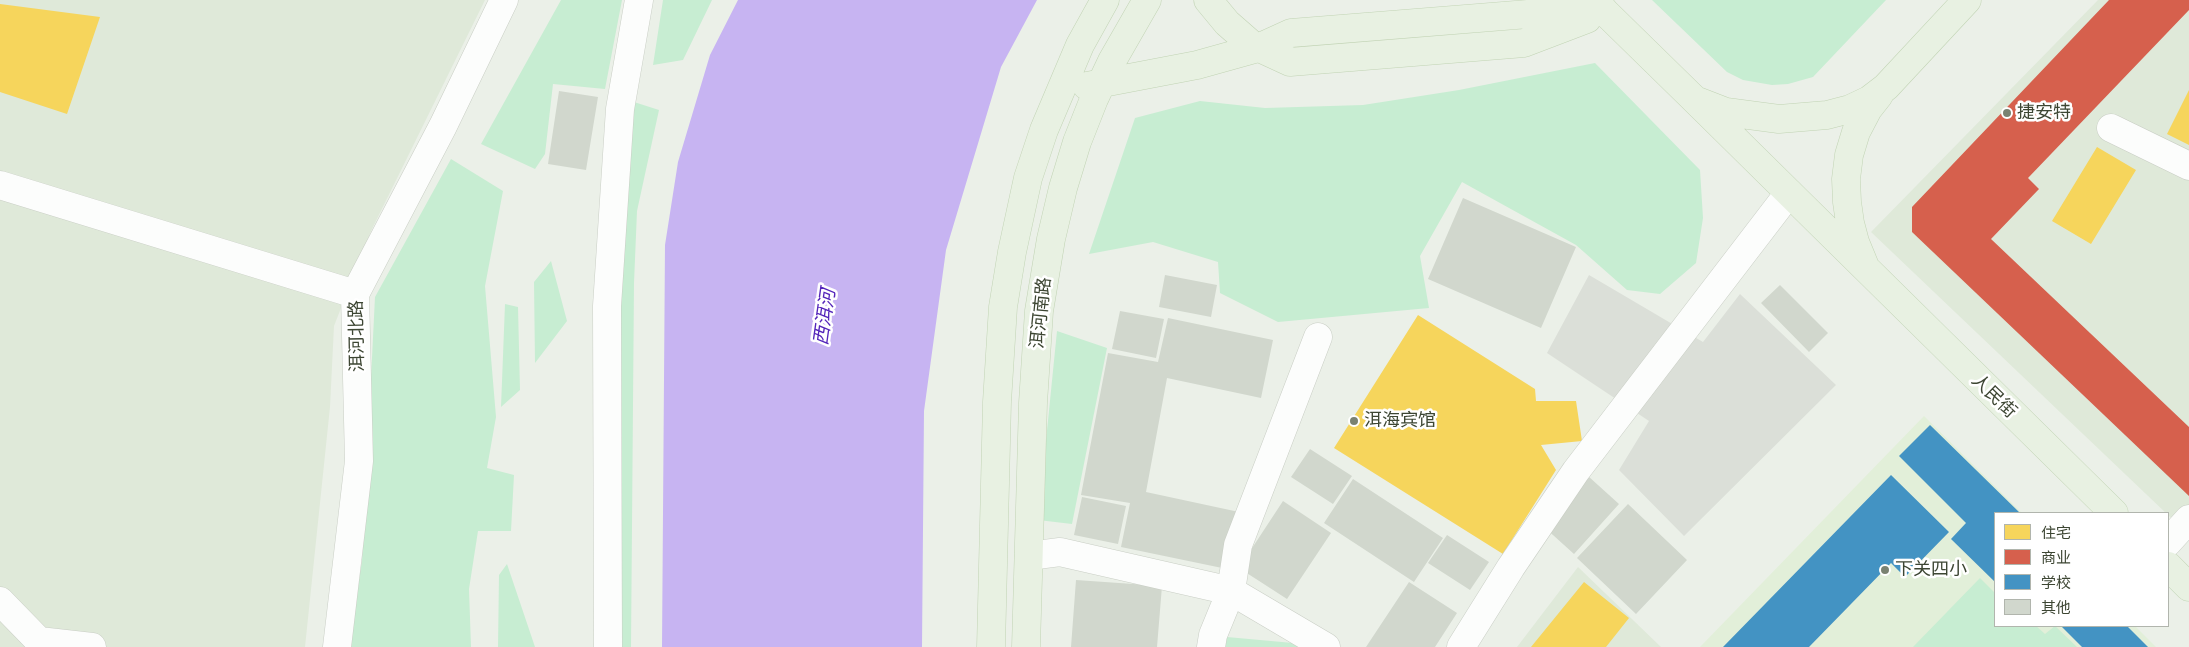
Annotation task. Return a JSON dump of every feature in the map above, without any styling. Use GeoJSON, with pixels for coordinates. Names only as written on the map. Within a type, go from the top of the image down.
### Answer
{"type":"FeatureCollection","features":[{"type":"Feature","properties":{"kind":"main road","name":"洱河南路"},"geometry":{"type":"LineString","coordinates":[[990,647],[997,402],[1003,307],[1012,252],[1028,178],[1059,91],[1080,45],[1105,0]]}},
{"type":"Feature","properties":{"kind":"main road","name":"洱河南路"},"geometry":{"type":"LineString","coordinates":[[1026,647],[1033,403],[1039,311],[1051,239],[1063,188],[1078,142],[1102,83],[1120,46],[1147,0]]}},
{"type":"Feature","properties":{"kind":"main road"},"geometry":{"type":"LineString","coordinates":[[1208,0],[1226,23],[1258,48],[1290,62],[1524,43],[1597,4],[1875,280]]}},
{"type":"Feature","properties":{"kind":"main road"},"geometry":{"type":"LineString","coordinates":[[1875,280],[1861,258],[1855,242],[1847,202],[1846,179],[1849,155],[1856,132],[1868,109],[1886,87],[1964,4]]}},
{"type":"Feature","properties":{"kind":"main road"},"geometry":{"type":"LineString","coordinates":[[1059,91],[1197,65],[1258,48]]}},
{"type":"Feature","properties":{"kind":"main road"},"geometry":{"type":"LineString","coordinates":[[1695,100],[1726,112],[1745,116],[1803,118],[1827,115],[1855,107],[1870,100],[1886,87]]}},
{"type":"Feature","properties":{"kind":"main road","name":"人民街"},"geometry":{"type":"LineString","coordinates":[[1875,280],[2113,512]]}},
{"type":"Feature","properties":{"kind":"main road"},"geometry":{"type":"LineString","coordinates":[[2169,567],[2189,588]]}},
{"type":"Feature","properties":{"kind":"street","name":"洱河北路"},"geometry":{"type":"LineString","coordinates":[[338,647],[359,461],[355,294],[443,126],[504,0]]}},
{"type":"Feature","properties":{"kind":"street"},"geometry":{"type":"LineString","coordinates":[[608,647],[607,306],[620,109],[639,0]]}},
{"type":"Feature","properties":{"kind":"street"},"geometry":{"type":"LineString","coordinates":[[2111,128],[2189,166]]}},
{"type":"Feature","properties":{"kind":"street"},"geometry":{"type":"LineString","coordinates":[[0,185],[355,294]]}},
{"type":"Feature","properties":{"kind":"street"},"geometry":{"type":"LineString","coordinates":[[1461,647],[1511,567],[1576,471],[1789,193]]}},
{"type":"Feature","properties":{"kind":"street"},"geometry":{"type":"LineString","coordinates":[[1211,647],[1213,635],[1231,591],[1238,545],[1318,337]]}},
{"type":"Feature","properties":{"kind":"street"},"geometry":{"type":"LineString","coordinates":[[2169,541],[2189,519]]}},
{"type":"Feature","properties":{"kind":"street"},"geometry":{"type":"LineString","coordinates":[[1029,556],[1060,552],[1231,591],[1326,647]]}},
{"type":"Feature","properties":{"kind":"street"},"geometry":{"type":"LineString","coordinates":[[0,601],[39,641],[92,647]]}},
{"type":"Feature","properties":{"kind":"shaded area"},"geometry":{"type":"Polygon","coordinates":[[[0,0],[485,0],[371,231],[334,326],[330,407],[305,647],[0,647],[0,0]]]}},
{"type":"Feature","properties":{"kind":"shaded area"},"geometry":{"type":"Polygon","coordinates":[[[561,0],[622,0],[605,89],[553,84],[545,154],[535,169],[481,144],[561,0]]]}},
{"type":"Feature","properties":{"kind":"shaded area"},"geometry":{"type":"Polygon","coordinates":[[[663,0],[712,0],[683,60],[653,65],[663,0]]]}},
{"type":"Feature","properties":{"kind":"shaded area"},"geometry":{"type":"Polygon","coordinates":[[[1652,0],[1886,0],[1813,77],[1788,84],[1772,85],[1743,80],[1727,72],[1652,0]]]}},
{"type":"Feature","properties":{"kind":"shaded area"},"geometry":{"type":"Polygon","coordinates":[[[2098,0],[2189,0],[2189,535],[2169,516],[2169,512],[2165,512],[1871,232],[2098,0]]]}},
{"type":"Feature","properties":{"kind":"shaded area"},"geometry":{"type":"Polygon","coordinates":[[[1595,63],[1700,170],[1703,218],[1696,263],[1660,294],[1627,290],[1576,245],[1462,182],[1420,256],[1429,308],[1278,322],[1220,293],[1218,262],[1153,242],[1089,254],[1135,118],[1200,101],[1265,108],[1363,105],[1459,90],[1595,63]]]}},
{"type":"Feature","properties":{"kind":"shaded area"},"geometry":{"type":"Polygon","coordinates":[[[634,102],[659,110],[637,211],[634,283],[631,647],[617,647],[621,232],[634,102]]]}},
{"type":"Feature","properties":{"kind":"shaded area"},"geometry":{"type":"Polygon","coordinates":[[[451,159],[503,191],[485,286],[496,417],[487,468],[514,475],[511,531],[478,531],[469,589],[471,647],[348,647],[362,561],[375,297],[451,159]]]}},
{"type":"Feature","properties":{"kind":"shaded area"},"geometry":{"type":"Polygon","coordinates":[[[551,261],[567,321],[535,363],[534,282],[551,261]]]}},
{"type":"Feature","properties":{"kind":"shaded area"},"geometry":{"type":"Polygon","coordinates":[[[1589,275],[1703,342],[1740,294],[1836,385],[1684,536],[1619,470],[1649,421],[1547,353],[1589,275]]]}},
{"type":"Feature","properties":{"kind":"shaded area"},"geometry":{"type":"Polygon","coordinates":[[[505,304],[518,307],[520,390],[501,407],[505,304]]]}},
{"type":"Feature","properties":{"kind":"shaded area"},"geometry":{"type":"Polygon","coordinates":[[[1057,331],[1107,348],[1072,524],[1038,520],[1057,331]]]}},
{"type":"Feature","properties":{"kind":"shaded area","name":"下关四小"},"geometry":{"type":"Polygon","coordinates":[[[1924,416],[2021,512],[1994,512],[1994,627],[2136,627],[2156,647],[1700,647],[1924,416]]]}},
{"type":"Feature","properties":{"kind":"shaded area"},"geometry":{"type":"Polygon","coordinates":[[[507,564],[535,647],[498,647],[499,575],[507,564]]]}},
{"type":"Feature","properties":{"kind":"shaded area"},"geometry":{"type":"Polygon","coordinates":[[[1578,567],[1661,647],[1517,647],[1578,567]]]}},
{"type":"Feature","properties":{"kind":"shaded area"},"geometry":{"type":"Polygon","coordinates":[[[1980,578],[1994,592],[1994,627],[2037,627],[2045,634],[2056,627],[2077,647],[1913,647],[1980,578]]]}},
{"type":"Feature","properties":{"kind":"shaded area"},"geometry":{"type":"Polygon","coordinates":[[[1227,637],[1304,644],[1308,647],[1224,647],[1227,637]]]}},
{"type":"Feature","properties":{"kind":"water","name":"西洱河"},"geometry":{"type":"Polygon","coordinates":[[[738,0],[1037,0],[1001,67],[946,250],[924,411],[922,647],[662,647],[665,245],[678,162],[710,55],[738,0]]]}},
{"type":"Feature","properties":{"kind":"building: 住宅"},"geometry":{"type":"Polygon","coordinates":[[[0,4],[100,17],[67,114],[0,92],[0,4]]]}},
{"type":"Feature","properties":{"kind":"building: 住宅"},"geometry":{"type":"Polygon","coordinates":[[[2189,90],[2189,145],[2167,134],[2189,90]]]}},
{"type":"Feature","properties":{"kind":"building: 住宅"},"geometry":{"type":"Polygon","coordinates":[[[2097,147],[2136,170],[2091,244],[2052,221],[2097,147]]]}},
{"type":"Feature","properties":{"kind":"building: 住宅"},"geometry":{"type":"Polygon","coordinates":[[[1418,315],[1535,389],[1536,401],[1576,401],[1582,441],[1541,445],[1556,470],[1503,554],[1334,448],[1418,315]]]}},
{"type":"Feature","properties":{"kind":"building: 住宅"},"geometry":{"type":"Polygon","coordinates":[[[1584,582],[1629,618],[1606,647],[1531,647],[1584,582]]]}},
{"type":"Feature","properties":{"kind":"building: 商业"},"geometry":{"type":"Polygon","coordinates":[[[2109,0],[2189,0],[2189,10],[2028,178],[2039,189],[1991,239],[2189,427],[2189,496],[1912,232],[1912,207],[2109,0]]]}},
{"type":"Feature","properties":{"kind":"building: 学校"},"geometry":{"type":"Polygon","coordinates":[[[1930,425],[2019,512],[1994,512],[1994,581],[1951,539],[1966,523],[1899,456],[1930,425]]]}},
{"type":"Feature","properties":{"kind":"building: 学校"},"geometry":{"type":"Polygon","coordinates":[[[1891,475],[1949,532],[1905,577],[1891,563],[1809,647],[1723,647],[1891,475]]]}},
{"type":"Feature","properties":{"kind":"building: 学校"},"geometry":{"type":"Polygon","coordinates":[[[2062,627],[2128,627],[2148,647],[2082,647],[2062,627]]]}},
{"type":"Feature","properties":{"kind":"building: 其他"},"geometry":{"type":"Polygon","coordinates":[[[559,91],[598,97],[586,170],[548,164],[559,91]]]}},
{"type":"Feature","properties":{"kind":"building: 其他"},"geometry":{"type":"Polygon","coordinates":[[[1463,198],[1576,247],[1541,328],[1428,279],[1463,198]]]}},
{"type":"Feature","properties":{"kind":"building: 其他"},"geometry":{"type":"Polygon","coordinates":[[[1165,275],[1217,285],[1211,317],[1159,307],[1165,275]]]}},
{"type":"Feature","properties":{"kind":"building: 其他"},"geometry":{"type":"Polygon","coordinates":[[[1780,285],[1828,333],[1809,352],[1761,303],[1780,285]]]}},
{"type":"Feature","properties":{"kind":"building: 其他"},"geometry":{"type":"Polygon","coordinates":[[[1120,311],[1164,319],[1156,358],[1112,349],[1120,311]]]}},
{"type":"Feature","properties":{"kind":"building: 其他"},"geometry":{"type":"Polygon","coordinates":[[[1168,318],[1273,340],[1261,398],[1167,378],[1146,492],[1239,512],[1227,569],[1121,547],[1130,503],[1081,495],[1108,353],[1158,362],[1168,318]]]}},
{"type":"Feature","properties":{"kind":"building: 其他"},"geometry":{"type":"Polygon","coordinates":[[[1310,449],[1352,476],[1333,504],[1291,477],[1310,449]]]}},
{"type":"Feature","properties":{"kind":"building: 其他"},"geometry":{"type":"Polygon","coordinates":[[[1588,476],[1619,504],[1574,554],[1543,526],[1588,476]]]}},
{"type":"Feature","properties":{"kind":"building: 其他"},"geometry":{"type":"Polygon","coordinates":[[[1353,479],[1443,538],[1414,582],[1324,523],[1353,479]]]}},
{"type":"Feature","properties":{"kind":"building: 其他"},"geometry":{"type":"Polygon","coordinates":[[[1082,497],[1126,506],[1118,544],[1074,535],[1082,497]]]}},
{"type":"Feature","properties":{"kind":"building: 其他"},"geometry":{"type":"Polygon","coordinates":[[[1283,501],[1331,533],[1287,599],[1239,568],[1283,501]]]}},
{"type":"Feature","properties":{"kind":"building: 其他"},"geometry":{"type":"Polygon","coordinates":[[[1628,504],[1687,560],[1636,614],[1577,558],[1628,504]]]}},
{"type":"Feature","properties":{"kind":"building: 其他"},"geometry":{"type":"Polygon","coordinates":[[[1447,535],[1489,562],[1470,590],[1428,563],[1447,535]]]}},
{"type":"Feature","properties":{"kind":"building: 其他"},"geometry":{"type":"Polygon","coordinates":[[[1076,580],[1162,586],[1157,647],[1071,647],[1076,580]]]}},
{"type":"Feature","properties":{"kind":"building: 其他"},"geometry":{"type":"Polygon","coordinates":[[[1409,582],[1457,613],[1435,647],[1366,647],[1409,582]]]}},
{"type":"Feature","properties":{"kind":"place","name":"捷安特"},"geometry":{"type":"Point","coordinates":[2007,113]}},
{"type":"Feature","properties":{"kind":"place","name":"洱海宾馆"},"geometry":{"type":"Point","coordinates":[1354,421]}},
{"type":"Feature","properties":{"kind":"place","name":"下关四小"},"geometry":{"type":"Point","coordinates":[1885,570]}}]}
